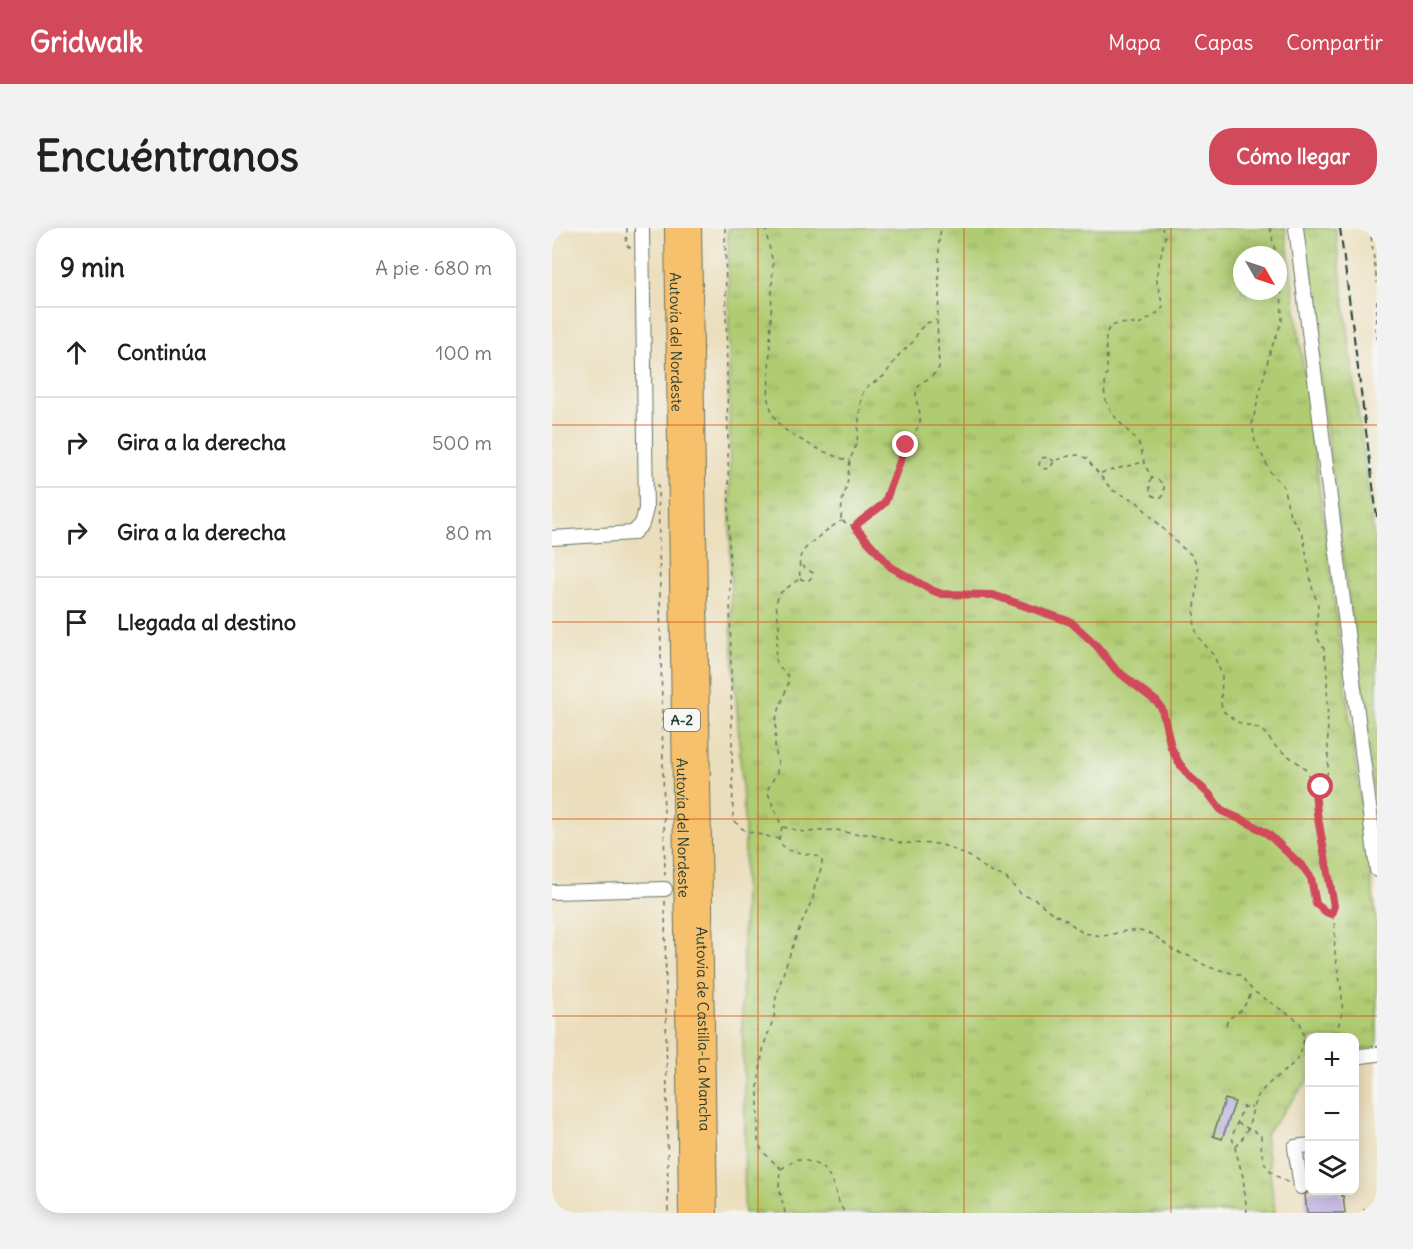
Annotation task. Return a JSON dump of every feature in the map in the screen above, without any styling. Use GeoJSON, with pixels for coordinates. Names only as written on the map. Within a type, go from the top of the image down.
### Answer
{"type":"FeatureCollection","features":[{"type":"Feature","properties":{"kind":"highway","name":"Autovía del Nordeste"},"geometry":{"type":"LineString","coordinates":[[675,228],[689,1213]]}},
{"type":"Feature","properties":{"kind":"highway","name":"Autovía de Castilla-La Mancha"},"geometry":{"type":"LineString","coordinates":[[691,228],[706,1213]]}},
{"type":"Feature","properties":{"kind":"street"},"geometry":{"type":"LineString","coordinates":[[552,538],[633,533],[642,524],[646,509],[642,228]]}},
{"type":"Feature","properties":{"kind":"street"},"geometry":{"type":"LineString","coordinates":[[1296,228],[1377,870]]}},
{"type":"Feature","properties":{"kind":"street"},"geometry":{"type":"LineString","coordinates":[[552,892],[665,889]]}},
{"type":"Feature","properties":{"kind":"street"},"geometry":{"type":"LineString","coordinates":[[1359,1056],[1377,1054]]}},
{"type":"Feature","properties":{"kind":"street"},"geometry":{"type":"LineString","coordinates":[[1301,1187],[1295,1147],[1305,1146]]}},
{"type":"Feature","properties":{"kind":"path"},"geometry":{"type":"LineString","coordinates":[[725,228],[733,820],[745,831],[779,839]]}},
{"type":"Feature","properties":{"kind":"path"},"geometry":{"type":"LineString","coordinates":[[765,228],[772,263],[768,400],[772,412],[785,430],[833,456],[850,460]]}},
{"type":"Feature","properties":{"kind":"path"},"geometry":{"type":"LineString","coordinates":[[855,527],[863,517],[879,509],[885,502],[906,445],[914,434],[920,419],[915,398],[917,390],[936,373],[939,367],[937,320],[941,228]]}},
{"type":"Feature","properties":{"kind":"path"},"geometry":{"type":"LineString","coordinates":[[1152,478],[1164,485],[1164,495],[1160,498],[1156,498],[1149,489],[1152,478],[1144,462],[1143,451],[1137,441],[1112,414],[1107,403],[1104,392],[1107,371],[1105,340],[1112,326],[1120,323],[1139,325],[1163,307],[1156,277],[1165,237],[1162,228]]}},
{"type":"Feature","properties":{"kind":"path"},"geometry":{"type":"LineString","coordinates":[[1270,228],[1274,246]]}},
{"type":"Feature","properties":{"kind":"path"},"geometry":{"type":"LineString","coordinates":[[1370,228],[1377,283]]}},
{"type":"Feature","properties":{"kind":"path"},"geometry":{"type":"LineString","coordinates":[[1282,300],[1282,321],[1270,352],[1252,424],[1255,441],[1271,473],[1283,486],[1290,514],[1303,535],[1309,572],[1318,604],[1316,631],[1324,649],[1327,671],[1328,771],[1321,787],[1315,791]]}},
{"type":"Feature","properties":{"kind":"path"},"geometry":{"type":"LineString","coordinates":[[1377,300],[1377,343]]}},
{"type":"Feature","properties":{"kind":"path"},"geometry":{"type":"LineString","coordinates":[[841,521],[842,501],[849,479],[850,460],[857,442],[864,389],[884,376],[899,355],[913,342],[919,330],[927,323],[937,320]]}},
{"type":"Feature","properties":{"kind":"path"},"geometry":{"type":"LineString","coordinates":[[1054,461],[1051,467],[1045,469],[1039,465],[1041,458],[1048,457],[1054,461],[1078,455],[1086,458],[1112,490],[1136,501],[1179,545],[1193,556],[1199,571],[1195,627],[1197,635],[1214,656],[1222,675],[1223,711],[1237,722],[1264,732],[1277,748],[1304,767],[1315,791],[1334,906],[1331,914],[1344,1002],[1339,1026],[1334,1033]]}},
{"type":"Feature","properties":{"kind":"path"},"geometry":{"type":"LineString","coordinates":[[1099,473],[1144,462]]}},
{"type":"Feature","properties":{"kind":"path"},"geometry":{"type":"LineString","coordinates":[[658,482],[668,1213]]}},
{"type":"Feature","properties":{"kind":"path"},"geometry":{"type":"LineString","coordinates":[[781,1169],[762,1151],[758,1141],[758,1087],[761,1062],[764,1045],[774,1017],[776,997],[797,934],[807,914],[822,861],[817,856],[787,850],[782,845],[779,839],[782,826],[767,791],[777,772],[776,719],[788,684],[788,676],[776,663],[775,657],[779,627],[776,603],[779,594],[799,579],[800,556],[804,549],[841,521]]}},
{"type":"Feature","properties":{"kind":"path"},"geometry":{"type":"LineString","coordinates":[[841,521],[855,527],[891,567],[931,590],[942,594],[993,595],[1071,622],[1096,645],[1116,670],[1157,702],[1162,709],[1171,747],[1179,763],[1190,777],[1209,794],[1222,811],[1268,834],[1304,868],[1311,878],[1316,904],[1331,914]]}},
{"type":"Feature","properties":{"kind":"path"},"geometry":{"type":"LineString","coordinates":[[799,579],[808,581],[813,573],[801,565]]}},
{"type":"Feature","properties":{"kind":"path"},"geometry":{"type":"LineString","coordinates":[[782,826],[804,832],[836,830],[854,834],[881,835],[901,843],[940,844],[969,856],[991,872],[1005,877],[1022,894],[1036,900],[1083,933],[1103,936],[1126,931],[1140,931],[1154,935],[1174,951],[1189,956],[1208,967],[1240,975],[1253,991],[1300,1022],[1303,1046],[1298,1059],[1289,1069],[1266,1086],[1252,1107],[1248,1127],[1236,1147]]}},
{"type":"Feature","properties":{"kind":"path"},"geometry":{"type":"LineString","coordinates":[[1226,1025],[1228,1019],[1242,1010],[1253,991]]}},
{"type":"Feature","properties":{"kind":"path"},"geometry":{"type":"LineString","coordinates":[[1247,1213],[1243,1177],[1232,1137],[1243,1107],[1252,1107]]}},
{"type":"Feature","properties":{"kind":"path"},"geometry":{"type":"LineString","coordinates":[[1236,1123],[1248,1127],[1262,1137],[1262,1154],[1266,1166],[1285,1181],[1301,1187]]}},
{"type":"Feature","properties":{"kind":"path"},"geometry":{"type":"LineString","coordinates":[[785,1213],[778,1179],[781,1169],[797,1159],[805,1160],[829,1173],[845,1213]]}},
{"type":"Feature","properties":{"kind":"path"},"geometry":{"type":"LineString","coordinates":[[1364,1209],[1365,1213]]}},
{"type":"Feature","properties":{"kind":"green space"},"geometry":{"type":"Polygon","coordinates":[[[728,228],[1285,228],[1377,925],[1377,1047],[1359,1050],[1359,1033],[1305,1033],[1305,1084],[1265,1135],[1275,1213],[744,1213],[745,1121],[742,1015],[745,831],[731,620],[728,228]]]}},
{"type":"Feature","properties":{"kind":"green space"},"geometry":{"type":"Polygon","coordinates":[[[1300,228],[1335,228],[1377,563],[1377,814],[1300,228]]]}},
{"type":"Feature","properties":{"kind":"building"},"geometry":{"type":"Polygon","coordinates":[[[1225,1099],[1235,1102],[1222,1139],[1213,1136],[1225,1099]]]}},
{"type":"Feature","properties":{"kind":"building"},"geometry":{"type":"Polygon","coordinates":[[[1305,1195],[1343,1196],[1345,1213],[1307,1213],[1305,1195]]]}},
{"type":"Feature","properties":{"kind":"railway"},"geometry":{"type":"LineString","coordinates":[[1340,228],[1377,517]]}},
{"type":"Feature","properties":{"kind":"route"},"geometry":{"type":"LineString","coordinates":[[906,445],[885,502],[879,509],[863,517],[855,527],[881,557],[902,574],[942,594],[993,595],[1007,598],[1071,622],[1096,645],[1116,670],[1157,702],[1162,709],[1171,747],[1179,763],[1190,777],[1209,794],[1222,811],[1268,834],[1304,868],[1311,878],[1316,904],[1331,914],[1334,906],[1315,791],[1321,787]]}}]}
